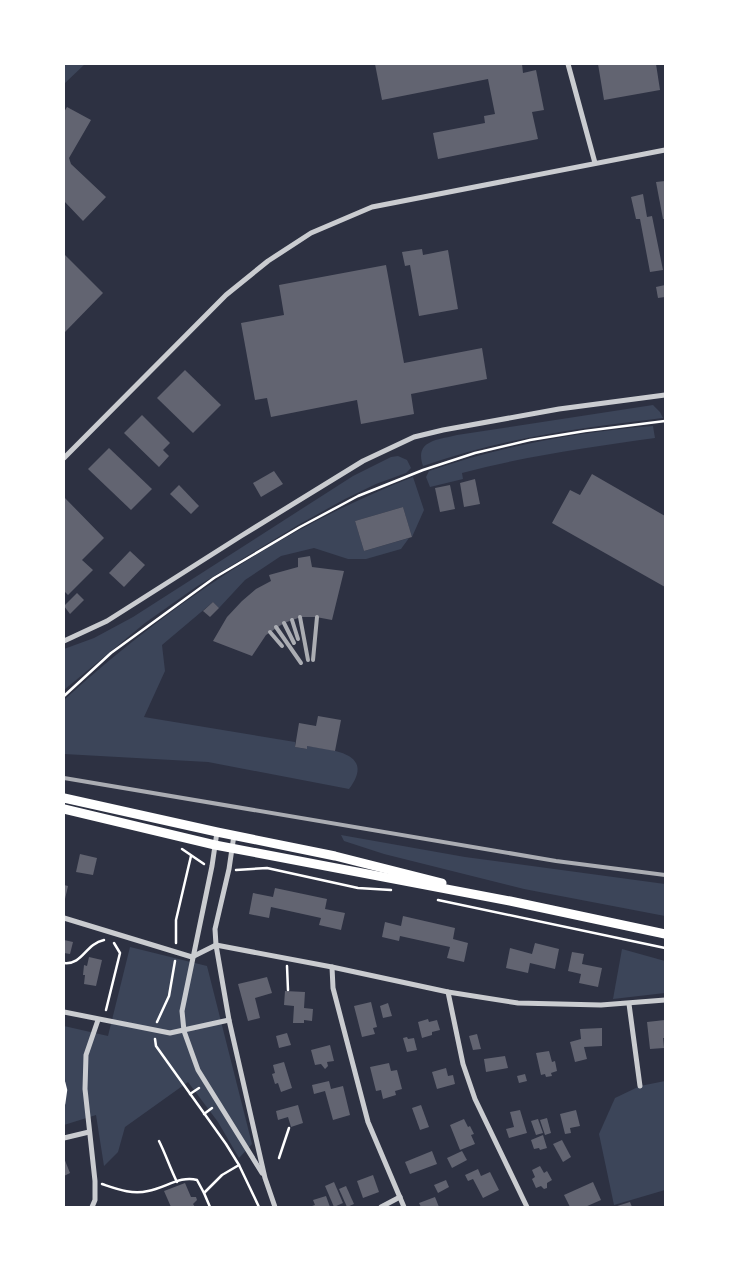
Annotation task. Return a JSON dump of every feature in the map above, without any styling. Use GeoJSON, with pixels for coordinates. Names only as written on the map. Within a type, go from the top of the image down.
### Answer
{"type":"FeatureCollection","features":[{"type":"Feature","properties":{"kind":"main road"},"geometry":{"type":"LineString","coordinates":[[64,798],[335,856],[510,901]]}},
{"type":"Feature","properties":{"kind":"main road"},"geometry":{"type":"LineString","coordinates":[[64,809],[232,849],[510,901],[665,933]]}},
{"type":"Feature","properties":{"kind":"street"},"geometry":{"type":"LineString","coordinates":[[568,64],[595,163]]}},
{"type":"Feature","properties":{"kind":"street"},"geometry":{"type":"LineString","coordinates":[[64,458],[226,295],[268,261],[311,233],[372,207],[665,150]]}},
{"type":"Feature","properties":{"kind":"street"},"geometry":{"type":"LineString","coordinates":[[64,641],[107,621],[363,461],[414,437],[559,409],[665,395]]}},
{"type":"Feature","properties":{"kind":"street"},"geometry":{"type":"LineString","coordinates":[[217,832],[212,866],[182,1011],[184,1031],[198,1070],[265,1178]]}},
{"type":"Feature","properties":{"kind":"street"},"geometry":{"type":"LineString","coordinates":[[234,835],[229,869],[215,929],[216,945],[229,1020],[265,1178],[276,1207]]}},
{"type":"Feature","properties":{"kind":"street"},"geometry":{"type":"LineString","coordinates":[[64,918],[192,957],[216,945],[448,992],[518,1003],[601,1005],[665,1000]]}},
{"type":"Feature","properties":{"kind":"street"},"geometry":{"type":"LineString","coordinates":[[332,967],[333,988],[368,1122],[404,1207]]}},
{"type":"Feature","properties":{"kind":"street"},"geometry":{"type":"LineString","coordinates":[[448,992],[463,1064],[475,1099],[527,1207]]}},
{"type":"Feature","properties":{"kind":"street"},"geometry":{"type":"LineString","coordinates":[[629,1004],[640,1086]]}},
{"type":"Feature","properties":{"kind":"street"},"geometry":{"type":"LineString","coordinates":[[64,1012],[170,1033],[229,1020]]}},
{"type":"Feature","properties":{"kind":"street"},"geometry":{"type":"LineString","coordinates":[[92,1207],[95,1200],[95,1181],[85,1089],[86,1055],[98,1020]]}},
{"type":"Feature","properties":{"kind":"street"},"geometry":{"type":"LineString","coordinates":[[64,1138],[89,1132]]}},
{"type":"Feature","properties":{"kind":"street"},"geometry":{"type":"LineString","coordinates":[[381,1207],[400,1197]]}},
{"type":"Feature","properties":{"kind":"path"},"geometry":{"type":"LineString","coordinates":[[64,696],[111,653],[214,578],[300,527],[358,496],[423,470],[474,454],[530,440],[585,430],[665,421]]}},
{"type":"Feature","properties":{"kind":"path"},"geometry":{"type":"LineString","coordinates":[[177,953],[176,920],[191,856],[202,864],[212,866]]}},
{"type":"Feature","properties":{"kind":"path"},"geometry":{"type":"LineString","coordinates":[[229,869],[267,868],[358,888],[397,891]]}},
{"type":"Feature","properties":{"kind":"path"},"geometry":{"type":"LineString","coordinates":[[436,899],[665,948]]}},
{"type":"Feature","properties":{"kind":"path"},"geometry":{"type":"LineString","coordinates":[[64,963],[72,964],[99,941],[107,940],[113,942],[120,953],[106,1010]]}},
{"type":"Feature","properties":{"kind":"path"},"geometry":{"type":"LineString","coordinates":[[286,958],[288,990]]}},
{"type":"Feature","properties":{"kind":"path"},"geometry":{"type":"LineString","coordinates":[[64,1082],[66,1090],[64,1104]]}},
{"type":"Feature","properties":{"kind":"path"},"geometry":{"type":"LineString","coordinates":[[190,1094],[200,1087]]}},
{"type":"Feature","properties":{"kind":"path"},"geometry":{"type":"LineString","coordinates":[[204,1114],[212,1108]]}},
{"type":"Feature","properties":{"kind":"path"},"geometry":{"type":"LineString","coordinates":[[279,1158],[289,1128]]}},
{"type":"Feature","properties":{"kind":"path"},"geometry":{"type":"LineString","coordinates":[[159,1141],[177,1182]]}},
{"type":"Feature","properties":{"kind":"path"},"geometry":{"type":"LineString","coordinates":[[204,1193],[222,1175],[239,1165]]}},
{"type":"Feature","properties":{"kind":"path"},"geometry":{"type":"LineString","coordinates":[[95,1181],[127,1192],[148,1192],[188,1177],[197,1180],[210,1207]]}},
{"type":"Feature","properties":{"kind":"shaded area"},"geometry":{"type":"Polygon","coordinates":[[[64,64],[85,64],[64,84],[64,64]]]}},
{"type":"Feature","properties":{"kind":"shaded area"},"geometry":{"type":"Polygon","coordinates":[[[653,405],[663,418],[512,441],[453,456],[423,466],[421,457],[425,446],[442,438],[653,405]]]}},
{"type":"Feature","properties":{"kind":"shaded area"},"geometry":{"type":"Polygon","coordinates":[[[653,426],[655,438],[510,462],[462,473],[463,479],[430,487],[426,477],[429,471],[511,447],[568,436],[653,426]]]}},
{"type":"Feature","properties":{"kind":"shaded area"},"geometry":{"type":"Polygon","coordinates":[[[398,456],[407,460],[411,468],[406,473],[376,484],[345,499],[298,525],[196,587],[145,623],[64,690],[64,649],[94,638],[133,617],[353,476],[391,457],[398,456]]]}},
{"type":"Feature","properties":{"kind":"shaded area"},"geometry":{"type":"Polygon","coordinates":[[[413,477],[424,510],[412,537],[403,507],[355,521],[364,551],[409,538],[401,549],[366,559],[348,559],[314,548],[281,556],[245,580],[219,608],[213,602],[162,645],[165,671],[144,717],[295,742],[295,747],[306,749],[307,746],[339,752],[354,761],[357,768],[356,777],[349,789],[208,762],[64,754],[64,700],[143,633],[228,572],[273,545],[365,497],[413,477]]]}},
{"type":"Feature","properties":{"kind":"shaded area"},"geometry":{"type":"Polygon","coordinates":[[[341,835],[465,857],[665,884],[665,916],[524,889],[384,854],[344,841],[341,835]]]}},
{"type":"Feature","properties":{"kind":"shaded area"},"geometry":{"type":"Polygon","coordinates":[[[130,947],[207,966],[252,1144],[239,1158],[218,1122],[188,1082],[125,1127],[118,1152],[104,1166],[96,1115],[64,1125],[64,1026],[108,1036],[130,947]]]}},
{"type":"Feature","properties":{"kind":"shaded area"},"geometry":{"type":"Polygon","coordinates":[[[622,949],[665,961],[665,993],[613,999],[622,949]]]}},
{"type":"Feature","properties":{"kind":"shaded area"},"geometry":{"type":"Polygon","coordinates":[[[665,1081],[665,1190],[614,1205],[599,1134],[615,1098],[640,1086],[665,1081]]]}},
{"type":"Feature","properties":{"kind":"building"},"geometry":{"type":"Polygon","coordinates":[[[375,64],[522,64],[523,73],[536,70],[544,110],[532,112],[538,139],[438,159],[433,133],[485,123],[484,116],[495,114],[488,79],[382,100],[375,64]]]}},
{"type":"Feature","properties":{"kind":"building"},"geometry":{"type":"Polygon","coordinates":[[[598,64],[656,64],[660,90],[604,100],[598,64]]]}},
{"type":"Feature","properties":{"kind":"building"},"geometry":{"type":"Polygon","coordinates":[[[67,107],[91,120],[69,158],[71,164],[106,197],[83,221],[64,201],[64,112],[67,107]]]}},
{"type":"Feature","properties":{"kind":"building"},"geometry":{"type":"Polygon","coordinates":[[[665,181],[665,219],[663,219],[656,182],[665,181]]]}},
{"type":"Feature","properties":{"kind":"building"},"geometry":{"type":"Polygon","coordinates":[[[643,194],[647,217],[652,216],[663,270],[650,272],[640,219],[636,219],[631,197],[643,194]]]}},
{"type":"Feature","properties":{"kind":"building"},"geometry":{"type":"Polygon","coordinates":[[[422,249],[423,255],[448,250],[458,309],[419,316],[410,265],[405,266],[402,252],[422,249]]]}},
{"type":"Feature","properties":{"kind":"building"},"geometry":{"type":"Polygon","coordinates":[[[64,254],[103,293],[64,333],[64,254]]]}},
{"type":"Feature","properties":{"kind":"building"},"geometry":{"type":"Polygon","coordinates":[[[386,265],[404,363],[482,348],[487,379],[411,394],[414,414],[361,424],[357,400],[271,417],[267,398],[255,400],[241,323],[284,315],[279,285],[386,265]]]}},
{"type":"Feature","properties":{"kind":"building"},"geometry":{"type":"Polygon","coordinates":[[[665,285],[665,297],[658,298],[656,287],[665,285]]]}},
{"type":"Feature","properties":{"kind":"building"},"geometry":{"type":"Polygon","coordinates":[[[185,370],[221,405],[193,433],[157,398],[185,370]]]}},
{"type":"Feature","properties":{"kind":"building"},"geometry":{"type":"Polygon","coordinates":[[[142,415],[170,443],[163,450],[169,456],[159,467],[124,433],[142,415]]]}},
{"type":"Feature","properties":{"kind":"building"},"geometry":{"type":"Polygon","coordinates":[[[109,448],[152,489],[131,510],[88,469],[109,448]]]}},
{"type":"Feature","properties":{"kind":"building"},"geometry":{"type":"Polygon","coordinates":[[[274,471],[283,484],[261,497],[253,483],[274,471]]]}},
{"type":"Feature","properties":{"kind":"building"},"geometry":{"type":"Polygon","coordinates":[[[592,474],[665,516],[665,587],[552,523],[570,490],[580,495],[592,474]]]}},
{"type":"Feature","properties":{"kind":"building"},"geometry":{"type":"Polygon","coordinates":[[[475,479],[480,504],[464,507],[460,483],[475,479]]]}},
{"type":"Feature","properties":{"kind":"building"},"geometry":{"type":"Polygon","coordinates":[[[179,485],[199,506],[191,514],[170,494],[179,485]]]}},
{"type":"Feature","properties":{"kind":"building"},"geometry":{"type":"Polygon","coordinates":[[[450,485],[455,509],[440,512],[435,488],[450,485]]]}},
{"type":"Feature","properties":{"kind":"building"},"geometry":{"type":"Polygon","coordinates":[[[64,497],[104,538],[82,560],[93,570],[68,595],[64,591],[64,497]]]}},
{"type":"Feature","properties":{"kind":"building"},"geometry":{"type":"Polygon","coordinates":[[[403,507],[412,537],[364,551],[355,521],[403,507]]]}},
{"type":"Feature","properties":{"kind":"building"},"geometry":{"type":"Polygon","coordinates":[[[130,551],[145,565],[124,587],[109,573],[130,551]]]}},
{"type":"Feature","properties":{"kind":"building"},"geometry":{"type":"Polygon","coordinates":[[[310,556],[312,567],[344,571],[332,620],[301,617],[284,623],[266,635],[252,656],[213,641],[227,617],[242,601],[256,589],[271,581],[269,575],[298,567],[298,558],[310,556]]]}},
{"type":"Feature","properties":{"kind":"building"},"geometry":{"type":"Polygon","coordinates":[[[77,593],[84,600],[70,614],[64,606],[77,593]]]}},
{"type":"Feature","properties":{"kind":"building"},"geometry":{"type":"Polygon","coordinates":[[[213,602],[219,608],[210,617],[203,611],[213,602]]]}},
{"type":"Feature","properties":{"kind":"building"},"geometry":{"type":"Polygon","coordinates":[[[318,716],[341,720],[335,751],[307,746],[307,749],[295,747],[299,723],[316,726],[318,716]]]}},
{"type":"Feature","properties":{"kind":"building"},"geometry":{"type":"Polygon","coordinates":[[[80,854],[97,858],[93,875],[76,872],[80,854]]]}},
{"type":"Feature","properties":{"kind":"building"},"geometry":{"type":"Polygon","coordinates":[[[64,885],[68,886],[65,899],[64,899],[64,885]]]}},
{"type":"Feature","properties":{"kind":"building"},"geometry":{"type":"Polygon","coordinates":[[[275,888],[327,899],[325,909],[345,913],[341,930],[319,925],[321,918],[271,907],[269,918],[249,914],[253,893],[273,897],[275,888]]]}},
{"type":"Feature","properties":{"kind":"building"},"geometry":{"type":"Polygon","coordinates":[[[403,916],[455,928],[453,939],[468,943],[464,962],[447,958],[450,947],[400,936],[399,941],[382,937],[385,922],[401,926],[403,916]]]}},
{"type":"Feature","properties":{"kind":"building"},"geometry":{"type":"Polygon","coordinates":[[[64,940],[73,942],[70,954],[64,953],[64,940]]]}},
{"type":"Feature","properties":{"kind":"building"},"geometry":{"type":"Polygon","coordinates":[[[535,943],[559,949],[555,969],[530,963],[528,973],[506,968],[510,948],[532,954],[535,943]]]}},
{"type":"Feature","properties":{"kind":"building"},"geometry":{"type":"Polygon","coordinates":[[[572,952],[584,954],[582,964],[602,968],[598,987],[579,983],[581,974],[568,971],[572,952]]]}},
{"type":"Feature","properties":{"kind":"building"},"geometry":{"type":"Polygon","coordinates":[[[89,957],[102,960],[96,986],[84,984],[84,965],[87,966],[89,957]]]}},
{"type":"Feature","properties":{"kind":"building"},"geometry":{"type":"Polygon","coordinates":[[[267,977],[272,993],[255,998],[260,1018],[248,1021],[238,984],[267,977]]]}},
{"type":"Feature","properties":{"kind":"building"},"geometry":{"type":"Polygon","coordinates":[[[285,991],[305,992],[304,1008],[313,1009],[312,1021],[304,1020],[304,1023],[293,1023],[294,1006],[284,1005],[285,991]]]}},
{"type":"Feature","properties":{"kind":"building"},"geometry":{"type":"Polygon","coordinates":[[[371,1002],[377,1027],[373,1028],[375,1034],[362,1037],[354,1006],[371,1002]]]}},
{"type":"Feature","properties":{"kind":"building"},"geometry":{"type":"Polygon","coordinates":[[[388,1003],[392,1016],[383,1018],[380,1006],[388,1003]]]}},
{"type":"Feature","properties":{"kind":"building"},"geometry":{"type":"Polygon","coordinates":[[[428,1019],[429,1022],[437,1020],[440,1030],[422,1038],[418,1022],[428,1019]]]}},
{"type":"Feature","properties":{"kind":"building"},"geometry":{"type":"Polygon","coordinates":[[[665,1020],[664,1048],[650,1049],[647,1022],[665,1020]]]}},
{"type":"Feature","properties":{"kind":"building"},"geometry":{"type":"Polygon","coordinates":[[[602,1028],[602,1046],[584,1047],[587,1059],[575,1062],[570,1042],[581,1039],[580,1029],[602,1028]]]}},
{"type":"Feature","properties":{"kind":"building"},"geometry":{"type":"Polygon","coordinates":[[[287,1033],[291,1045],[279,1048],[276,1036],[287,1033]]]}},
{"type":"Feature","properties":{"kind":"building"},"geometry":{"type":"Polygon","coordinates":[[[477,1034],[481,1049],[473,1050],[469,1036],[477,1034]]]}},
{"type":"Feature","properties":{"kind":"building"},"geometry":{"type":"Polygon","coordinates":[[[407,1037],[408,1039],[414,1038],[417,1050],[407,1052],[403,1038],[407,1037]]]}},
{"type":"Feature","properties":{"kind":"building"},"geometry":{"type":"Polygon","coordinates":[[[330,1045],[334,1061],[327,1062],[328,1066],[325,1069],[321,1064],[315,1065],[311,1050],[330,1045]]]}},
{"type":"Feature","properties":{"kind":"building"},"geometry":{"type":"Polygon","coordinates":[[[549,1051],[552,1062],[555,1061],[557,1071],[551,1073],[552,1076],[546,1077],[545,1074],[541,1075],[536,1053],[549,1051]]]}},
{"type":"Feature","properties":{"kind":"building"},"geometry":{"type":"Polygon","coordinates":[[[505,1056],[508,1068],[486,1072],[484,1059],[505,1056]]]}},
{"type":"Feature","properties":{"kind":"building"},"geometry":{"type":"Polygon","coordinates":[[[284,1062],[292,1088],[281,1092],[278,1083],[275,1084],[272,1074],[275,1073],[273,1065],[284,1062]]]}},
{"type":"Feature","properties":{"kind":"building"},"geometry":{"type":"Polygon","coordinates":[[[389,1063],[391,1071],[397,1070],[402,1089],[395,1091],[396,1095],[383,1099],[381,1090],[376,1091],[370,1067],[389,1063]]]}},
{"type":"Feature","properties":{"kind":"building"},"geometry":{"type":"Polygon","coordinates":[[[446,1068],[448,1076],[453,1075],[455,1084],[437,1089],[432,1072],[446,1068]]]}},
{"type":"Feature","properties":{"kind":"building"},"geometry":{"type":"Polygon","coordinates":[[[525,1074],[527,1081],[519,1083],[517,1076],[525,1074]]]}},
{"type":"Feature","properties":{"kind":"building"},"geometry":{"type":"Polygon","coordinates":[[[329,1081],[331,1089],[343,1086],[350,1115],[333,1120],[325,1091],[314,1094],[312,1085],[329,1081]]]}},
{"type":"Feature","properties":{"kind":"building"},"geometry":{"type":"Polygon","coordinates":[[[298,1105],[303,1123],[291,1127],[288,1117],[278,1120],[276,1111],[298,1105]]]}},
{"type":"Feature","properties":{"kind":"building"},"geometry":{"type":"Polygon","coordinates":[[[421,1105],[429,1127],[420,1130],[412,1108],[421,1105]]]}},
{"type":"Feature","properties":{"kind":"building"},"geometry":{"type":"Polygon","coordinates":[[[520,1110],[527,1133],[509,1138],[506,1129],[514,1127],[510,1112],[520,1110]]]}},
{"type":"Feature","properties":{"kind":"building"},"geometry":{"type":"Polygon","coordinates":[[[576,1110],[580,1126],[570,1128],[571,1133],[565,1134],[560,1114],[576,1110]]]}},
{"type":"Feature","properties":{"kind":"building"},"geometry":{"type":"Polygon","coordinates":[[[547,1118],[551,1133],[545,1135],[540,1120],[547,1118]]]}},
{"type":"Feature","properties":{"kind":"building"},"geometry":{"type":"Polygon","coordinates":[[[464,1119],[474,1134],[471,1135],[475,1144],[460,1150],[450,1125],[464,1119]]]}},
{"type":"Feature","properties":{"kind":"building"},"geometry":{"type":"Polygon","coordinates":[[[538,1119],[543,1133],[536,1135],[531,1121],[538,1119]]]}},
{"type":"Feature","properties":{"kind":"building"},"geometry":{"type":"Polygon","coordinates":[[[543,1135],[547,1148],[534,1149],[531,1140],[543,1135]]]}},
{"type":"Feature","properties":{"kind":"building"},"geometry":{"type":"Polygon","coordinates":[[[562,1140],[571,1157],[563,1162],[553,1144],[562,1140]]]}},
{"type":"Feature","properties":{"kind":"building"},"geometry":{"type":"Polygon","coordinates":[[[432,1151],[437,1164],[410,1174],[405,1162],[432,1151]]]}},
{"type":"Feature","properties":{"kind":"building"},"geometry":{"type":"Polygon","coordinates":[[[462,1151],[467,1160],[452,1168],[447,1158],[462,1151]]]}},
{"type":"Feature","properties":{"kind":"building"},"geometry":{"type":"Polygon","coordinates":[[[64,1158],[70,1173],[64,1176],[64,1158]]]}},
{"type":"Feature","properties":{"kind":"building"},"geometry":{"type":"Polygon","coordinates":[[[540,1166],[544,1173],[547,1171],[552,1180],[547,1183],[547,1188],[544,1189],[541,1186],[536,1188],[532,1179],[535,1177],[532,1170],[540,1166]]]}},
{"type":"Feature","properties":{"kind":"building"},"geometry":{"type":"Polygon","coordinates":[[[478,1169],[481,1176],[490,1172],[499,1190],[483,1198],[473,1179],[468,1181],[465,1175],[478,1169]]]}},
{"type":"Feature","properties":{"kind":"building"},"geometry":{"type":"Polygon","coordinates":[[[373,1175],[379,1192],[363,1198],[357,1181],[373,1175]]]}},
{"type":"Feature","properties":{"kind":"building"},"geometry":{"type":"Polygon","coordinates":[[[446,1180],[449,1187],[438,1193],[434,1185],[446,1180]]]}},
{"type":"Feature","properties":{"kind":"building"},"geometry":{"type":"Polygon","coordinates":[[[334,1182],[343,1203],[334,1207],[325,1186],[334,1182]]]}},
{"type":"Feature","properties":{"kind":"building"},"geometry":{"type":"Polygon","coordinates":[[[593,1182],[601,1200],[585,1207],[570,1207],[564,1195],[593,1182]]]}},
{"type":"Feature","properties":{"kind":"building"},"geometry":{"type":"Polygon","coordinates":[[[185,1183],[191,1197],[196,1197],[197,1200],[193,1204],[195,1207],[171,1207],[164,1191],[185,1183]]]}},
{"type":"Feature","properties":{"kind":"building"},"geometry":{"type":"Polygon","coordinates":[[[346,1186],[354,1204],[347,1207],[339,1189],[346,1186]]]}},
{"type":"Feature","properties":{"kind":"building"},"geometry":{"type":"Polygon","coordinates":[[[326,1196],[330,1207],[309,1207],[315,1205],[313,1200],[326,1196]]]}},
{"type":"Feature","properties":{"kind":"building"},"geometry":{"type":"Polygon","coordinates":[[[435,1197],[439,1207],[421,1207],[419,1203],[435,1197]]]}},
{"type":"Feature","properties":{"kind":"building"},"geometry":{"type":"Polygon","coordinates":[[[630,1202],[632,1207],[614,1207],[630,1202]]]}},
{"type":"Feature","properties":{"kind":"railway"},"geometry":{"type":"LineString","coordinates":[[300,617],[308,660]]}},
{"type":"Feature","properties":{"kind":"railway"},"geometry":{"type":"LineString","coordinates":[[313,660],[317,617]]}},
{"type":"Feature","properties":{"kind":"railway"},"geometry":{"type":"LineString","coordinates":[[292,620],[298,639]]}},
{"type":"Feature","properties":{"kind":"railway"},"geometry":{"type":"LineString","coordinates":[[284,623],[294,643]]}},
{"type":"Feature","properties":{"kind":"railway"},"geometry":{"type":"LineString","coordinates":[[276,627],[301,663]]}},
{"type":"Feature","properties":{"kind":"railway"},"geometry":{"type":"LineString","coordinates":[[270,632],[282,646]]}},
{"type":"Feature","properties":{"kind":"railway"},"geometry":{"type":"LineString","coordinates":[[64,778],[556,861],[665,875]]}}]}
